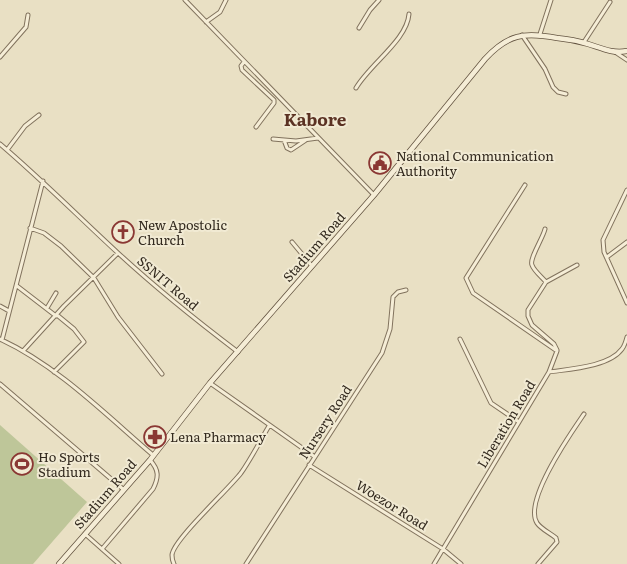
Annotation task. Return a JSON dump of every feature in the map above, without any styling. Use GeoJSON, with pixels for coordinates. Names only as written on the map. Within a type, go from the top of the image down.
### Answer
{"type":"FeatureCollection","features":[{"type":"Feature","properties":{"kind":"main road","name":"Stadium Road"},"geometry":{"type":"LineString","coordinates":[[59,564],[150,460],[210,384],[374,195],[485,59],[498,46],[512,37],[540,34],[584,42],[615,52],[627,51]]}},
{"type":"Feature","properties":{"kind":"street"},"geometry":{"type":"LineString","coordinates":[[185,0],[374,195]]}},
{"type":"Feature","properties":{"kind":"street"},"geometry":{"type":"LineString","coordinates":[[206,22],[220,12],[226,0]]}},
{"type":"Feature","properties":{"kind":"street"},"geometry":{"type":"LineString","coordinates":[[360,28],[370,10],[379,0]]}},
{"type":"Feature","properties":{"kind":"street"},"geometry":{"type":"LineString","coordinates":[[540,34],[551,0]]}},
{"type":"Feature","properties":{"kind":"street"},"geometry":{"type":"LineString","coordinates":[[584,42],[610,2]]}},
{"type":"Feature","properties":{"kind":"street"},"geometry":{"type":"LineString","coordinates":[[356,88],[363,76],[403,32],[408,23],[409,14]]}},
{"type":"Feature","properties":{"kind":"street"},"geometry":{"type":"LineString","coordinates":[[0,57],[26,27],[28,15]]}},
{"type":"Feature","properties":{"kind":"street"},"geometry":{"type":"LineString","coordinates":[[522,35],[545,69],[553,87],[558,92],[566,94]]}},
{"type":"Feature","properties":{"kind":"street"},"geometry":{"type":"LineString","coordinates":[[615,52],[627,60]]}},
{"type":"Feature","properties":{"kind":"street"},"geometry":{"type":"LineString","coordinates":[[244,62],[241,66],[242,70],[274,100],[274,103],[256,127]]}},
{"type":"Feature","properties":{"kind":"street"},"geometry":{"type":"LineString","coordinates":[[7,150],[25,126],[39,115]]}},
{"type":"Feature","properties":{"kind":"street"},"geometry":{"type":"LineString","coordinates":[[273,139],[284,140],[318,138]]}},
{"type":"Feature","properties":{"kind":"street"},"geometry":{"type":"LineString","coordinates":[[284,140],[286,148],[291,150],[307,139]]}},
{"type":"Feature","properties":{"kind":"street","name":"SSNIT Road"},"geometry":{"type":"LineString","coordinates":[[0,144],[43,181],[118,253],[194,318],[238,352]]}},
{"type":"Feature","properties":{"kind":"street"},"geometry":{"type":"LineString","coordinates":[[43,181],[30,228],[17,286],[1,340],[23,351],[54,372],[153,455]]}},
{"type":"Feature","properties":{"kind":"street"},"geometry":{"type":"LineString","coordinates":[[526,184],[466,278],[473,293],[557,351]]}},
{"type":"Feature","properties":{"kind":"street"},"geometry":{"type":"LineString","coordinates":[[627,190],[603,240],[607,257],[627,303]]}},
{"type":"Feature","properties":{"kind":"street"},"geometry":{"type":"LineString","coordinates":[[30,228],[44,233],[61,246],[94,278],[118,317],[162,374]]}},
{"type":"Feature","properties":{"kind":"street"},"geometry":{"type":"LineString","coordinates":[[545,229],[543,238],[531,261],[532,266],[546,282]]}},
{"type":"Feature","properties":{"kind":"street"},"geometry":{"type":"LineString","coordinates":[[292,242],[312,266]]}},
{"type":"Feature","properties":{"kind":"street"},"geometry":{"type":"LineString","coordinates":[[607,257],[627,242]]}},
{"type":"Feature","properties":{"kind":"street"},"geometry":{"type":"LineString","coordinates":[[23,351],[118,253]]}},
{"type":"Feature","properties":{"kind":"street"},"geometry":{"type":"LineString","coordinates":[[549,372],[557,351],[554,344],[532,325],[528,316],[528,310],[546,282],[577,265]]}},
{"type":"Feature","properties":{"kind":"street"},"geometry":{"type":"LineString","coordinates":[[17,286],[74,329],[84,342],[54,372]]}},
{"type":"Feature","properties":{"kind":"street","name":"Nursery Road"},"geometry":{"type":"LineString","coordinates":[[246,564],[309,464],[382,353],[390,329],[393,296],[406,290]]}},
{"type":"Feature","properties":{"kind":"street"},"geometry":{"type":"LineString","coordinates":[[47,308],[56,293]]}},
{"type":"Feature","properties":{"kind":"street"},"geometry":{"type":"LineString","coordinates":[[0,306],[9,311]]}},
{"type":"Feature","properties":{"kind":"street","name":"Liberation Road"},"geometry":{"type":"LineString","coordinates":[[434,564],[549,372],[577,369],[615,356],[622,349],[627,337]]}},
{"type":"Feature","properties":{"kind":"street"},"geometry":{"type":"LineString","coordinates":[[460,339],[491,403],[519,422]]}},
{"type":"Feature","properties":{"kind":"street"},"geometry":{"type":"LineString","coordinates":[[0,384],[124,490]]}},
{"type":"Feature","properties":{"kind":"street"},"geometry":{"type":"LineString","coordinates":[[210,384],[315,457]]}},
{"type":"Feature","properties":{"kind":"street"},"geometry":{"type":"LineString","coordinates":[[538,564],[557,542],[556,538],[537,522],[534,514],[540,489],[560,449],[584,414]]}},
{"type":"Feature","properties":{"kind":"street"},"geometry":{"type":"LineString","coordinates":[[174,564],[172,555],[188,529],[227,490],[242,472],[269,426]]}},
{"type":"Feature","properties":{"kind":"street"},"geometry":{"type":"LineString","coordinates":[[102,549],[153,489],[158,479],[157,468],[150,460]]}},
{"type":"Feature","properties":{"kind":"street","name":"Woezor Road"},"geometry":{"type":"LineString","coordinates":[[309,464],[443,548],[461,564]]}},
{"type":"Feature","properties":{"kind":"street"},"geometry":{"type":"LineString","coordinates":[[85,534],[119,564]]}},
{"type":"Feature","properties":{"kind":"green space","name":"Ho Sports Stadium"},"geometry":{"type":"Polygon","coordinates":[[[0,425],[87,502],[33,564],[0,564],[0,425]]]}},
{"type":"Feature","properties":{"kind":"place","name":"National Communication Authority"},"geometry":{"type":"Point","coordinates":[380,163]}},
{"type":"Feature","properties":{"kind":"place","name":"New Apostolic Church"},"geometry":{"type":"Point","coordinates":[123,232]}},
{"type":"Feature","properties":{"kind":"place","name":"Lena Pharmacy"},"geometry":{"type":"Point","coordinates":[155,437]}},
{"type":"Feature","properties":{"kind":"place","name":"Ho Sports Stadium"},"geometry":{"type":"Point","coordinates":[22,464]}},
{"type":"Feature","properties":{"kind":"district","name":"Kabore"},"geometry":{"type":"Point","coordinates":[315,120]}}]}
